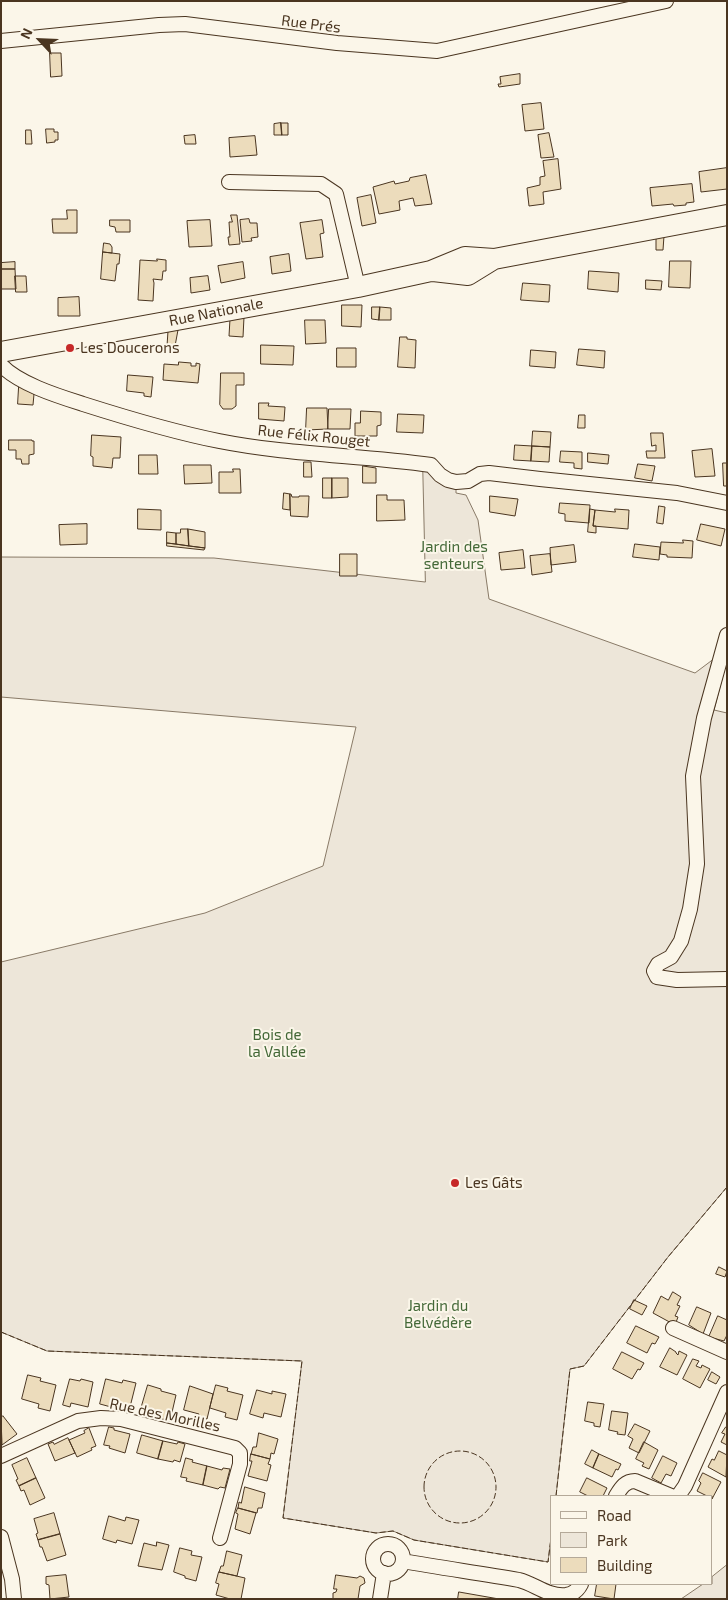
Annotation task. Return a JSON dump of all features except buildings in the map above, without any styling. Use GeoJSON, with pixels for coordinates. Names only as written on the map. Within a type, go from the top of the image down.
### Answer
{"type":"FeatureCollection","features":[{"type":"Feature","properties":{"kind":"street","name":"Rue Prés"},"geometry":{"type":"LineString","coordinates":[[1,42],[185,24],[337,43],[437,51],[666,1]]}},
{"type":"Feature","properties":{"kind":"street"},"geometry":{"type":"LineString","coordinates":[[229,182],[322,184],[336,194],[358,286]]}},
{"type":"Feature","properties":{"kind":"street","name":"Rue Nationale"},"geometry":{"type":"LineString","coordinates":[[1,352],[431,271],[468,275],[494,259],[727,215]]}},
{"type":"Feature","properties":{"kind":"street","name":"Rue Félix Rouget"},"geometry":{"type":"LineString","coordinates":[[1,364],[8,372],[48,393],[165,428],[219,441],[285,451],[431,465],[440,475],[456,482],[468,481],[480,474],[489,472],[540,480],[677,493],[727,503]]}},
{"type":"Feature","properties":{"kind":"street"},"geometry":{"type":"LineString","coordinates":[[727,635],[704,718],[693,776],[697,864],[690,909],[681,941],[671,957],[658,964],[654,971],[657,977],[676,980],[727,979]]}},
{"type":"Feature","properties":{"kind":"street"},"geometry":{"type":"LineString","coordinates":[[673,1328],[727,1352]]}},
{"type":"Feature","properties":{"kind":"street"},"geometry":{"type":"LineString","coordinates":[[679,1495],[685,1486],[727,1392]]}},
{"type":"Feature","properties":{"kind":"street","name":"Rue des Morilles"},"geometry":{"type":"LineString","coordinates":[[1,1456],[78,1421],[101,1418],[121,1419],[235,1448],[240,1453],[240,1464],[220,1538]]}},
{"type":"Feature","properties":{"kind":"street"},"geometry":{"type":"LineString","coordinates":[[617,1495],[625,1484],[629,1481],[635,1481],[669,1495]]}},
{"type":"Feature","properties":{"kind":"street"},"geometry":{"type":"LineString","coordinates":[[1,1538],[12,1578],[14,1599]]}},
{"type":"Feature","properties":{"kind":"street"},"geometry":{"type":"LineString","coordinates":[[387,1544],[395,1545],[402,1552],[403,1561],[401,1567],[396,1571],[384,1573],[378,1570],[374,1563],[374,1552],[380,1546],[387,1544]]}},
{"type":"Feature","properties":{"kind":"street"},"geometry":{"type":"LineString","coordinates":[[403,1561],[521,1581],[542,1591],[559,1595],[572,1593],[580,1585]]}},
{"type":"Feature","properties":{"kind":"street"},"geometry":{"type":"LineString","coordinates":[[380,1599],[384,1573]]}},
{"type":"Feature","properties":{"kind":"green space"},"geometry":{"type":"Polygon","coordinates":[[[423,464],[456,482],[456,493],[466,495],[478,520],[489,599],[695,673],[727,649],[727,660],[714,710],[727,713],[727,1187],[668,1257],[584,1366],[570,1369],[556,1495],[550,1495],[550,1546],[548,1562],[414,1540],[393,1531],[376,1533],[283,1518],[302,1361],[47,1351],[1,1332],[1,962],[205,913],[323,866],[356,727],[1,697],[1,557],[214,558],[425,582],[423,464]]]}},
{"type":"Feature","properties":{"kind":"green space"},"geometry":{"type":"Polygon","coordinates":[[[727,1565],[727,1599],[681,1599],[702,1585],[713,1585],[713,1576],[727,1565]]]}},
{"type":"Feature","properties":{"kind":"fence"},"geometry":{"type":"LineString","coordinates":[[556,1495],[570,1369],[584,1366],[668,1257],[727,1187]]}},
{"type":"Feature","properties":{"kind":"fence"},"geometry":{"type":"LineString","coordinates":[[1,1332],[47,1351],[302,1361],[283,1518],[376,1533],[393,1531],[414,1540],[548,1562],[550,1546]]}},
{"type":"Feature","properties":{"kind":"fence"},"geometry":{"type":"LineString","coordinates":[[467,1451],[486,1461],[494,1473],[496,1487],[494,1501],[486,1513],[474,1521],[453,1523],[434,1513],[426,1501],[424,1480],[434,1461],[446,1453],[467,1451]]}},
{"type":"Feature","properties":{"kind":"place","name":"Les Doucerons"},"geometry":{"type":"Point","coordinates":[70,348]}},
{"type":"Feature","properties":{"kind":"place","name":"Les Gâts"},"geometry":{"type":"Point","coordinates":[455,1183]}},
{"type":"Feature","properties":{"kind":"park label","name":"Jardin des senteurs"},"geometry":{"type":"Point","coordinates":[454,556]}},
{"type":"Feature","properties":{"kind":"park label","name":"Bois de la Vallée"},"geometry":{"type":"Point","coordinates":[277,1044]}},
{"type":"Feature","properties":{"kind":"park label","name":"Jardin du Belvédère"},"geometry":{"type":"Point","coordinates":[438,1314]}}]}
